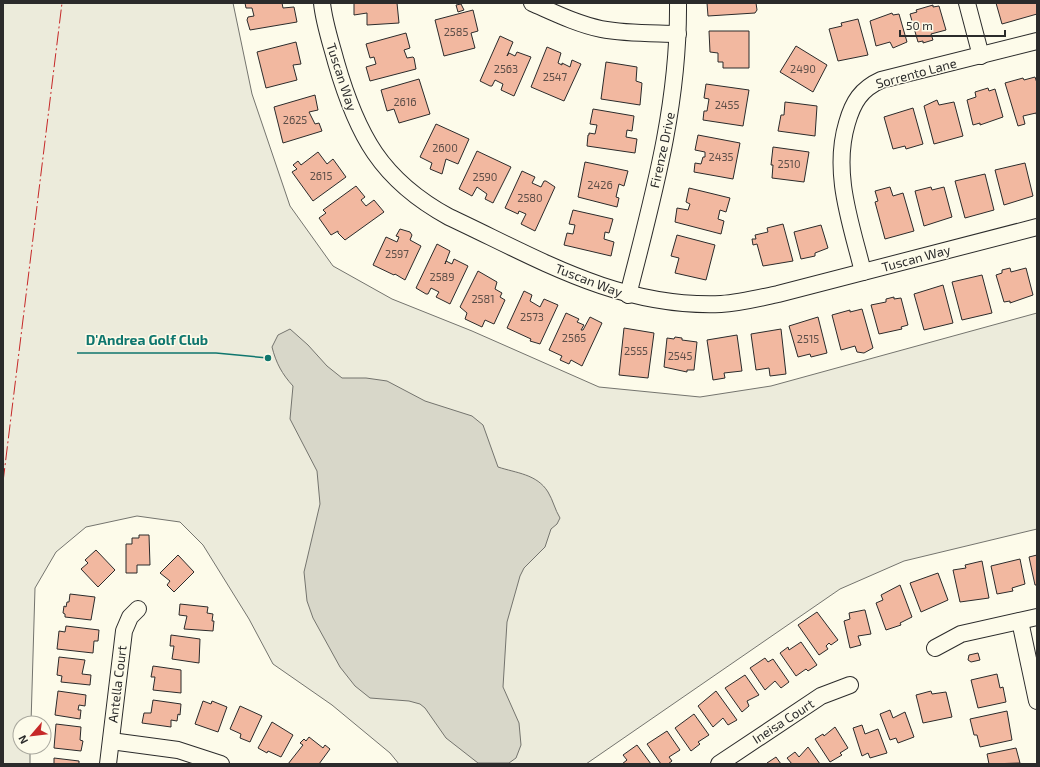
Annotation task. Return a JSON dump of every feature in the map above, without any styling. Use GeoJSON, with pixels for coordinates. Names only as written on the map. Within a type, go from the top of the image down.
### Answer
{"type":"FeatureCollection","features":[{"type":"Feature","properties":{"kind":"street","name":"Tuscan Way"},"geometry":{"type":"LineString","coordinates":[[322,3],[326,27],[344,89],[359,128],[372,151],[389,172],[408,191],[430,206],[456,220],[584,280],[628,295],[660,301],[692,304],[737,302],[778,294],[1037,227]]}},
{"type":"Feature","properties":{"kind":"street"},"geometry":{"type":"LineString","coordinates":[[532,3],[577,22],[601,29],[628,32],[678,34]]}},
{"type":"Feature","properties":{"kind":"street","name":"Firenze Drive"},"geometry":{"type":"LineString","coordinates":[[628,295],[669,123],[675,78],[678,34],[678,3]]}},
{"type":"Feature","properties":{"kind":"street"},"geometry":{"type":"LineString","coordinates":[[967,3],[981,56]]}},
{"type":"Feature","properties":{"kind":"street","name":"Sorrento Lane"},"geometry":{"type":"LineString","coordinates":[[863,272],[844,197],[841,173],[843,134],[853,93],[881,80],[1037,41]]}},
{"type":"Feature","properties":{"kind":"street","name":"Antella Court"},"geometry":{"type":"LineString","coordinates":[[108,764],[124,631],[130,617],[138,609]]}},
{"type":"Feature","properties":{"kind":"street"},"geometry":{"type":"LineString","coordinates":[[935,648],[961,634],[1037,618]]}},
{"type":"Feature","properties":{"kind":"street"},"geometry":{"type":"LineString","coordinates":[[1020,621],[1037,701]]}},
{"type":"Feature","properties":{"kind":"street","name":"Ineisa Court"},"geometry":{"type":"LineString","coordinates":[[719,764],[822,696],[850,685]]}},
{"type":"Feature","properties":{"kind":"street"},"geometry":{"type":"LineString","coordinates":[[111,740],[178,750],[221,764]]}},
{"type":"Feature","properties":{"kind":"shaded area"},"geometry":{"type":"Polygon","coordinates":[[[3,3],[233,3],[252,94],[290,206],[333,266],[392,299],[472,331],[599,387],[700,397],[771,386],[1037,313],[1037,529],[904,561],[840,589],[586,764],[399,764],[390,753],[332,705],[273,664],[249,619],[203,545],[180,522],[137,516],[86,527],[56,552],[35,588],[31,715],[12,715],[12,755],[30,755],[30,764],[3,764],[3,3]]]}},
{"type":"Feature","properties":{"kind":"shaded area"},"geometry":{"type":"Polygon","coordinates":[[[290,329],[308,345],[327,366],[342,378],[366,378],[387,381],[425,401],[472,416],[483,425],[498,467],[526,475],[538,481],[550,495],[560,518],[557,524],[551,529],[545,547],[524,568],[520,576],[507,622],[503,687],[519,723],[521,745],[516,758],[509,763],[478,763],[446,738],[425,708],[420,704],[409,701],[370,698],[355,686],[340,667],[313,618],[307,601],[304,572],[320,504],[317,471],[290,419],[293,386],[280,368],[272,347],[278,335],[290,329]]]}},
{"type":"Feature","properties":{"kind":"building"},"geometry":{"type":"Polygon","coordinates":[[[245,3],[282,3],[283,8],[294,7],[297,22],[250,30],[247,20],[248,17],[254,16],[252,8],[246,8],[245,3]]]}},
{"type":"Feature","properties":{"kind":"building"},"geometry":{"type":"Polygon","coordinates":[[[354,3],[397,3],[399,23],[367,25],[367,13],[354,15],[354,3]]]}},
{"type":"Feature","properties":{"kind":"building"},"geometry":{"type":"Polygon","coordinates":[[[707,3],[756,3],[757,10],[755,13],[708,16],[707,3]]]}},
{"type":"Feature","properties":{"kind":"building"},"geometry":{"type":"Polygon","coordinates":[[[996,3],[1037,3],[1037,14],[1002,24],[996,3]]]}},
{"type":"Feature","properties":{"kind":"building"},"geometry":{"type":"Polygon","coordinates":[[[461,4],[464,10],[458,12],[456,5],[461,4]]]}},
{"type":"Feature","properties":{"kind":"building"},"geometry":{"type":"Polygon","coordinates":[[[933,5],[933,7],[939,6],[946,30],[931,34],[933,40],[923,43],[923,41],[918,42],[910,14],[917,12],[916,10],[933,5]]]}},
{"type":"Feature","properties":{"kind":"building"},"geometry":{"type":"Polygon","coordinates":[[[473,10],[478,31],[471,33],[475,48],[444,56],[435,20],[473,10]]]}},
{"type":"Feature","properties":{"kind":"building"},"geometry":{"type":"Polygon","coordinates":[[[892,13],[893,15],[899,14],[907,42],[893,48],[890,42],[876,46],[870,21],[892,13]]]}},
{"type":"Feature","properties":{"kind":"building"},"geometry":{"type":"Polygon","coordinates":[[[858,19],[868,55],[838,61],[829,29],[842,26],[841,23],[858,19]]]}},
{"type":"Feature","properties":{"kind":"building"},"geometry":{"type":"Polygon","coordinates":[[[709,31],[749,31],[749,68],[723,68],[723,62],[718,62],[718,53],[710,52],[709,31]]]}},
{"type":"Feature","properties":{"kind":"building"},"geometry":{"type":"Polygon","coordinates":[[[406,33],[410,48],[404,50],[407,58],[414,58],[416,69],[370,81],[366,67],[376,64],[374,57],[370,58],[366,44],[406,33]]]}},
{"type":"Feature","properties":{"kind":"building"},"geometry":{"type":"Polygon","coordinates":[[[500,36],[513,42],[507,56],[509,53],[515,56],[517,52],[531,57],[514,96],[501,90],[503,84],[495,80],[492,86],[480,81],[500,36]]]}},
{"type":"Feature","properties":{"kind":"building"},"geometry":{"type":"Polygon","coordinates":[[[296,42],[301,64],[293,65],[297,80],[266,88],[257,52],[296,42]]]}},
{"type":"Feature","properties":{"kind":"building"},"geometry":{"type":"Polygon","coordinates":[[[796,46],[827,65],[813,92],[780,72],[796,46]]]}},
{"type":"Feature","properties":{"kind":"building"},"geometry":{"type":"Polygon","coordinates":[[[547,47],[561,53],[558,63],[562,65],[562,63],[570,67],[572,60],[581,64],[564,101],[531,87],[547,47]]]}},
{"type":"Feature","properties":{"kind":"building"},"geometry":{"type":"Polygon","coordinates":[[[606,62],[637,67],[636,81],[642,83],[640,105],[601,99],[606,62]]]}},
{"type":"Feature","properties":{"kind":"building"},"geometry":{"type":"Polygon","coordinates":[[[1035,77],[1037,83],[1037,117],[1036,113],[1023,116],[1025,124],[1018,126],[1005,83],[1023,78],[1024,80],[1035,77]]]}},
{"type":"Feature","properties":{"kind":"building"},"geometry":{"type":"Polygon","coordinates":[[[419,79],[430,114],[399,123],[394,109],[387,111],[381,90],[419,79]]]}},
{"type":"Feature","properties":{"kind":"building"},"geometry":{"type":"Polygon","coordinates":[[[706,84],[749,90],[743,126],[703,120],[704,111],[707,111],[709,99],[704,98],[706,84]]]}},
{"type":"Feature","properties":{"kind":"building"},"geometry":{"type":"Polygon","coordinates":[[[988,88],[989,91],[995,89],[1003,117],[980,125],[980,123],[973,125],[967,100],[976,97],[975,92],[988,88]]]}},
{"type":"Feature","properties":{"kind":"building"},"geometry":{"type":"Polygon","coordinates":[[[315,95],[318,110],[309,112],[315,124],[319,123],[322,131],[283,143],[274,107],[315,95]]]}},
{"type":"Feature","properties":{"kind":"building"},"geometry":{"type":"Polygon","coordinates":[[[937,100],[939,105],[954,102],[963,136],[934,144],[924,106],[937,100]]]}},
{"type":"Feature","properties":{"kind":"building"},"geometry":{"type":"Polygon","coordinates":[[[785,102],[817,106],[815,136],[778,131],[781,115],[784,115],[785,102]]]}},
{"type":"Feature","properties":{"kind":"building"},"geometry":{"type":"Polygon","coordinates":[[[913,108],[923,144],[906,149],[905,146],[893,149],[884,117],[913,108]]]}},
{"type":"Feature","properties":{"kind":"building"},"geometry":{"type":"Polygon","coordinates":[[[593,109],[634,116],[632,131],[627,130],[626,137],[637,139],[635,153],[587,146],[588,135],[589,133],[595,134],[597,125],[590,124],[593,109]]]}},
{"type":"Feature","properties":{"kind":"building"},"geometry":{"type":"Polygon","coordinates":[[[436,124],[469,139],[458,164],[446,159],[442,174],[430,169],[432,163],[420,157],[436,124]]]}},
{"type":"Feature","properties":{"kind":"building"},"geometry":{"type":"Polygon","coordinates":[[[698,135],[740,143],[733,179],[694,172],[695,163],[701,164],[703,157],[705,157],[705,152],[695,150],[698,135]]]}},
{"type":"Feature","properties":{"kind":"building"},"geometry":{"type":"Polygon","coordinates":[[[773,147],[809,152],[804,182],[772,178],[773,165],[771,165],[773,147]]]}},
{"type":"Feature","properties":{"kind":"building"},"geometry":{"type":"Polygon","coordinates":[[[477,151],[511,167],[493,203],[485,199],[487,194],[477,187],[472,196],[459,189],[477,151]]]}},
{"type":"Feature","properties":{"kind":"building"},"geometry":{"type":"Polygon","coordinates":[[[318,152],[327,164],[333,159],[346,177],[313,201],[292,172],[297,169],[293,165],[298,161],[301,165],[318,152]]]}},
{"type":"Feature","properties":{"kind":"building"},"geometry":{"type":"Polygon","coordinates":[[[585,162],[628,171],[624,186],[619,184],[616,197],[619,198],[617,207],[578,197],[585,162]]]}},
{"type":"Feature","properties":{"kind":"building"},"geometry":{"type":"Polygon","coordinates":[[[1025,163],[1033,196],[1004,205],[995,170],[1025,163]]]}},
{"type":"Feature","properties":{"kind":"building"},"geometry":{"type":"Polygon","coordinates":[[[522,171],[535,177],[532,183],[541,187],[544,181],[546,181],[555,187],[535,231],[521,224],[526,214],[519,211],[518,214],[505,208],[522,171]]]}},
{"type":"Feature","properties":{"kind":"building"},"geometry":{"type":"Polygon","coordinates":[[[985,174],[994,210],[965,218],[955,181],[985,174]]]}},
{"type":"Feature","properties":{"kind":"building"},"geometry":{"type":"Polygon","coordinates":[[[356,186],[365,197],[361,200],[366,206],[374,200],[384,212],[345,240],[338,233],[338,231],[331,235],[319,218],[326,213],[323,210],[356,186]]]}},
{"type":"Feature","properties":{"kind":"building"},"geometry":{"type":"Polygon","coordinates":[[[890,187],[893,196],[903,193],[914,231],[885,239],[875,202],[878,201],[875,191],[890,187]]]}},
{"type":"Feature","properties":{"kind":"building"},"geometry":{"type":"Polygon","coordinates":[[[931,187],[932,190],[944,187],[952,217],[924,226],[915,191],[931,187]]]}},
{"type":"Feature","properties":{"kind":"building"},"geometry":{"type":"Polygon","coordinates":[[[689,188],[730,198],[726,212],[720,210],[718,219],[724,221],[721,234],[675,222],[677,208],[688,210],[690,204],[686,202],[689,188]]]}},
{"type":"Feature","properties":{"kind":"building"},"geometry":{"type":"Polygon","coordinates":[[[573,210],[613,219],[609,233],[605,232],[604,239],[614,242],[611,256],[564,245],[567,233],[573,234],[575,225],[569,224],[573,210]]]}},
{"type":"Feature","properties":{"kind":"building"},"geometry":{"type":"Polygon","coordinates":[[[783,224],[793,261],[763,266],[757,244],[753,245],[752,239],[756,239],[755,235],[768,232],[767,228],[783,224]]]}},
{"type":"Feature","properties":{"kind":"building"},"geometry":{"type":"Polygon","coordinates":[[[821,225],[828,248],[815,253],[815,256],[801,259],[794,232],[821,225]]]}},
{"type":"Feature","properties":{"kind":"building"},"geometry":{"type":"Polygon","coordinates":[[[400,229],[410,232],[412,235],[410,240],[421,246],[405,280],[373,265],[386,237],[397,242],[399,237],[396,236],[400,229]]]}},
{"type":"Feature","properties":{"kind":"building"},"geometry":{"type":"Polygon","coordinates":[[[677,235],[715,245],[706,280],[675,273],[679,258],[671,256],[677,235]]]}},
{"type":"Feature","properties":{"kind":"building"},"geometry":{"type":"Polygon","coordinates":[[[437,244],[450,251],[446,261],[452,264],[454,259],[468,266],[450,304],[436,297],[439,292],[431,288],[428,294],[426,294],[416,288],[437,244]]]}},
{"type":"Feature","properties":{"kind":"building"},"geometry":{"type":"Polygon","coordinates":[[[1010,268],[1011,272],[1026,268],[1033,295],[1010,303],[1010,301],[1004,302],[996,275],[1002,273],[1002,270],[1010,268]]]}},
{"type":"Feature","properties":{"kind":"building"},"geometry":{"type":"Polygon","coordinates":[[[478,271],[497,282],[495,289],[502,293],[500,297],[505,300],[494,324],[485,320],[482,327],[465,319],[467,313],[460,307],[478,271]]]}},
{"type":"Feature","properties":{"kind":"building"},"geometry":{"type":"Polygon","coordinates":[[[982,275],[992,313],[962,320],[952,282],[982,275]]]}},
{"type":"Feature","properties":{"kind":"building"},"geometry":{"type":"Polygon","coordinates":[[[943,285],[953,323],[924,330],[914,294],[943,285]]]}},
{"type":"Feature","properties":{"kind":"building"},"geometry":{"type":"Polygon","coordinates":[[[524,291],[532,295],[530,301],[540,307],[544,299],[558,305],[540,344],[530,341],[531,339],[507,328],[524,291]]]}},
{"type":"Feature","properties":{"kind":"building"},"geometry":{"type":"Polygon","coordinates":[[[894,297],[894,299],[901,298],[908,325],[901,327],[902,329],[879,334],[871,305],[886,302],[886,299],[894,297]]]}},
{"type":"Feature","properties":{"kind":"building"},"geometry":{"type":"Polygon","coordinates":[[[862,309],[873,348],[864,353],[857,352],[855,346],[841,350],[832,315],[850,310],[850,312],[862,309]]]}},
{"type":"Feature","properties":{"kind":"building"},"geometry":{"type":"Polygon","coordinates":[[[566,313],[579,319],[577,322],[584,325],[581,330],[583,330],[590,317],[602,323],[582,366],[571,360],[569,364],[560,360],[562,356],[549,350],[566,313]]]}},
{"type":"Feature","properties":{"kind":"building"},"geometry":{"type":"Polygon","coordinates":[[[818,317],[827,353],[811,357],[810,354],[798,357],[789,326],[818,317]]]}},
{"type":"Feature","properties":{"kind":"building"},"geometry":{"type":"Polygon","coordinates":[[[624,328],[654,333],[648,378],[619,375],[624,328]]]}},
{"type":"Feature","properties":{"kind":"building"},"geometry":{"type":"Polygon","coordinates":[[[781,329],[786,374],[770,376],[769,368],[756,370],[751,334],[781,329]]]}},
{"type":"Feature","properties":{"kind":"building"},"geometry":{"type":"Polygon","coordinates":[[[737,335],[742,371],[724,373],[725,378],[713,380],[707,340],[737,335]]]}},
{"type":"Feature","properties":{"kind":"building"},"geometry":{"type":"Polygon","coordinates":[[[675,337],[682,338],[682,340],[697,342],[694,370],[687,370],[687,372],[664,367],[667,338],[674,339],[675,337]]]}},
{"type":"Feature","properties":{"kind":"building"},"geometry":{"type":"Polygon","coordinates":[[[139,535],[149,535],[150,565],[137,565],[137,573],[126,573],[126,544],[132,544],[132,538],[139,538],[139,535]]]}},
{"type":"Feature","properties":{"kind":"building"},"geometry":{"type":"Polygon","coordinates":[[[96,550],[115,570],[98,587],[81,569],[88,563],[85,560],[96,550]]]}},
{"type":"Feature","properties":{"kind":"building"},"geometry":{"type":"Polygon","coordinates":[[[178,555],[194,572],[174,592],[167,585],[170,581],[160,573],[178,555]]]}},
{"type":"Feature","properties":{"kind":"building"},"geometry":{"type":"Polygon","coordinates":[[[1037,555],[1037,585],[1035,585],[1029,557],[1037,555]]]}},
{"type":"Feature","properties":{"kind":"building"},"geometry":{"type":"Polygon","coordinates":[[[1020,559],[1025,584],[1012,588],[1013,591],[997,594],[991,566],[1020,559]]]}},
{"type":"Feature","properties":{"kind":"building"},"geometry":{"type":"Polygon","coordinates":[[[982,561],[989,598],[960,602],[953,570],[966,568],[965,565],[982,561]]]}},
{"type":"Feature","properties":{"kind":"building"},"geometry":{"type":"Polygon","coordinates":[[[938,573],[948,600],[921,612],[910,583],[938,573]]]}},
{"type":"Feature","properties":{"kind":"building"},"geometry":{"type":"Polygon","coordinates":[[[900,585],[912,617],[900,623],[901,625],[886,630],[876,603],[883,600],[881,595],[900,585]]]}},
{"type":"Feature","properties":{"kind":"building"},"geometry":{"type":"Polygon","coordinates":[[[70,594],[95,597],[91,620],[65,617],[65,614],[63,613],[64,606],[66,607],[67,602],[69,602],[70,594]]]}},
{"type":"Feature","properties":{"kind":"building"},"geometry":{"type":"Polygon","coordinates":[[[180,604],[208,607],[207,613],[213,614],[213,631],[184,629],[187,616],[179,615],[180,604]]]}},
{"type":"Feature","properties":{"kind":"building"},"geometry":{"type":"Polygon","coordinates":[[[865,610],[871,634],[858,636],[861,645],[850,648],[844,621],[850,619],[849,613],[865,610]]]}},
{"type":"Feature","properties":{"kind":"building"},"geometry":{"type":"Polygon","coordinates":[[[817,612],[838,640],[831,645],[829,643],[826,646],[828,649],[819,655],[798,625],[817,612]]]}},
{"type":"Feature","properties":{"kind":"building"},"geometry":{"type":"Polygon","coordinates":[[[66,626],[99,630],[98,641],[94,641],[93,653],[57,649],[59,631],[65,632],[66,626]]]}},
{"type":"Feature","properties":{"kind":"building"},"geometry":{"type":"Polygon","coordinates":[[[171,635],[200,639],[199,663],[172,659],[174,646],[170,646],[171,635]]]}},
{"type":"Feature","properties":{"kind":"building"},"geometry":{"type":"Polygon","coordinates":[[[801,642],[817,665],[808,671],[806,669],[796,676],[780,653],[788,647],[789,650],[801,642]]]}},
{"type":"Feature","properties":{"kind":"building"},"geometry":{"type":"Polygon","coordinates":[[[978,653],[980,660],[971,662],[968,660],[969,655],[978,653]]]}},
{"type":"Feature","properties":{"kind":"building"},"geometry":{"type":"Polygon","coordinates":[[[59,657],[85,660],[82,674],[91,675],[90,685],[61,682],[62,676],[57,675],[59,657]]]}},
{"type":"Feature","properties":{"kind":"building"},"geometry":{"type":"Polygon","coordinates":[[[765,658],[768,662],[773,659],[789,682],[781,688],[775,681],[765,690],[750,668],[765,658]]]}},
{"type":"Feature","properties":{"kind":"building"},"geometry":{"type":"Polygon","coordinates":[[[153,666],[181,670],[181,693],[153,690],[155,677],[151,677],[153,666]]]}},
{"type":"Feature","properties":{"kind":"building"},"geometry":{"type":"Polygon","coordinates":[[[997,674],[1000,688],[1003,687],[1006,702],[978,708],[971,680],[997,674]]]}},
{"type":"Feature","properties":{"kind":"building"},"geometry":{"type":"Polygon","coordinates":[[[745,675],[759,695],[747,701],[749,706],[742,712],[725,688],[745,675]]]}},
{"type":"Feature","properties":{"kind":"building"},"geometry":{"type":"Polygon","coordinates":[[[58,691],[86,695],[85,706],[79,705],[78,710],[81,710],[80,719],[55,715],[58,691]]]}},
{"type":"Feature","properties":{"kind":"building"},"geometry":{"type":"Polygon","coordinates":[[[716,691],[737,720],[728,725],[723,718],[713,727],[698,706],[716,691]]]}},
{"type":"Feature","properties":{"kind":"building"},"geometry":{"type":"Polygon","coordinates":[[[931,691],[932,694],[946,692],[952,717],[923,723],[916,695],[931,691]]]}},
{"type":"Feature","properties":{"kind":"building"},"geometry":{"type":"Polygon","coordinates":[[[153,700],[181,704],[180,715],[178,714],[177,721],[171,720],[171,727],[142,723],[144,713],[151,713],[153,700]]]}},
{"type":"Feature","properties":{"kind":"building"},"geometry":{"type":"Polygon","coordinates":[[[203,701],[211,704],[212,701],[227,707],[218,732],[195,724],[203,701]]]}},
{"type":"Feature","properties":{"kind":"building"},"geometry":{"type":"Polygon","coordinates":[[[240,706],[262,716],[250,742],[240,738],[241,734],[230,729],[240,706]]]}},
{"type":"Feature","properties":{"kind":"building"},"geometry":{"type":"Polygon","coordinates":[[[890,710],[893,718],[905,712],[914,737],[898,743],[896,738],[890,740],[880,714],[890,710]]]}},
{"type":"Feature","properties":{"kind":"building"},"geometry":{"type":"Polygon","coordinates":[[[1007,711],[1012,740],[980,747],[977,735],[974,735],[970,719],[1007,711]]]}},
{"type":"Feature","properties":{"kind":"building"},"geometry":{"type":"Polygon","coordinates":[[[694,714],[709,735],[698,742],[700,744],[691,751],[675,728],[694,714]]]}},
{"type":"Feature","properties":{"kind":"building"},"geometry":{"type":"Polygon","coordinates":[[[272,722],[293,735],[281,757],[268,751],[267,753],[258,748],[272,722]]]}},
{"type":"Feature","properties":{"kind":"building"},"geometry":{"type":"Polygon","coordinates":[[[56,724],[81,727],[80,740],[83,741],[81,751],[54,748],[56,724]]]}},
{"type":"Feature","properties":{"kind":"building"},"geometry":{"type":"Polygon","coordinates":[[[862,725],[865,734],[878,729],[887,753],[870,758],[868,753],[862,756],[853,728],[862,725]]]}},
{"type":"Feature","properties":{"kind":"building"},"geometry":{"type":"Polygon","coordinates":[[[835,727],[848,748],[840,753],[842,755],[830,762],[815,739],[823,734],[824,736],[835,727]]]}},
{"type":"Feature","properties":{"kind":"building"},"geometry":{"type":"Polygon","coordinates":[[[667,731],[680,750],[669,757],[672,761],[668,764],[661,764],[647,744],[667,731]]]}},
{"type":"Feature","properties":{"kind":"building"},"geometry":{"type":"Polygon","coordinates":[[[309,737],[323,748],[325,745],[330,749],[319,764],[288,764],[303,745],[300,743],[304,739],[306,741],[309,737]]]}},
{"type":"Feature","properties":{"kind":"building"},"geometry":{"type":"Polygon","coordinates":[[[637,745],[651,764],[622,764],[627,760],[623,755],[637,745]]]}},
{"type":"Feature","properties":{"kind":"building"},"geometry":{"type":"Polygon","coordinates":[[[808,747],[820,764],[792,764],[787,758],[795,752],[799,757],[808,747]]]}},
{"type":"Feature","properties":{"kind":"building"},"geometry":{"type":"Polygon","coordinates":[[[1016,748],[1020,763],[989,764],[987,754],[1016,748]]]}},
{"type":"Feature","properties":{"kind":"building"},"geometry":{"type":"Polygon","coordinates":[[[776,757],[781,764],[767,763],[776,757]]]}},
{"type":"Feature","properties":{"kind":"building"},"geometry":{"type":"Polygon","coordinates":[[[54,758],[79,761],[79,764],[54,764],[54,758]]]}},
{"type":"Feature","properties":{"kind":"power"},"geometry":{"type":"LineString","coordinates":[[3,482],[62,3]]}},
{"type":"Feature","properties":{"kind":"place","name":"D'Andrea Golf Club"},"geometry":{"type":"Point","coordinates":[268,358]}}]}
